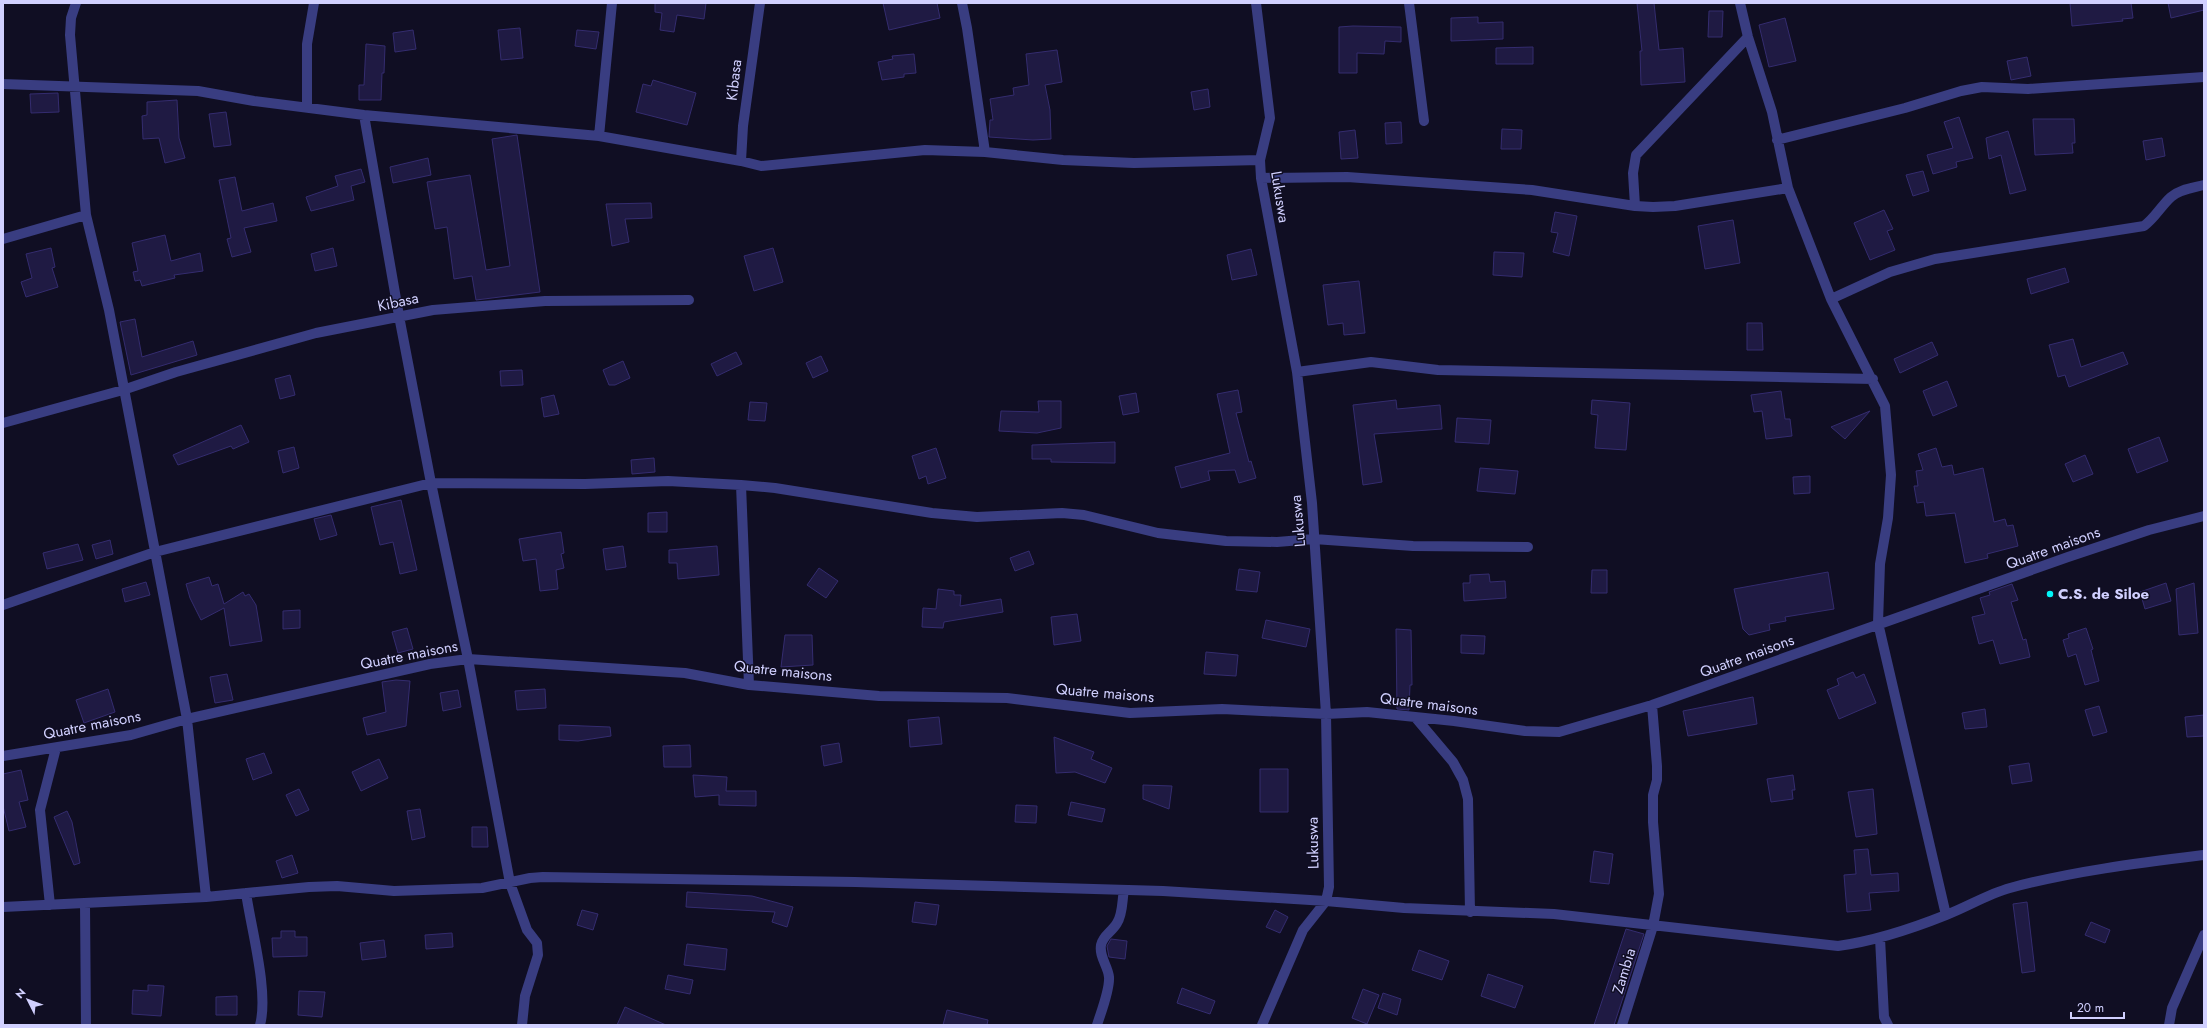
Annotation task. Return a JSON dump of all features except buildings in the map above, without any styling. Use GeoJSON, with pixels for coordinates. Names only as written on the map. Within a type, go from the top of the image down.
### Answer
{"type":"FeatureCollection","features":[{"type":"Feature","properties":{"kind":"street"},"geometry":{"type":"LineString","coordinates":[[76,3],[71,18],[70,35],[86,215],[109,310],[122,390],[187,719],[206,896]]}},
{"type":"Feature","properties":{"kind":"street"},"geometry":{"type":"LineString","coordinates":[[307,107],[307,44],[314,3]]}},
{"type":"Feature","properties":{"kind":"street"},"geometry":{"type":"LineString","coordinates":[[599,136],[612,3]]}},
{"type":"Feature","properties":{"kind":"street","name":"Kibasa"},"geometry":{"type":"LineString","coordinates":[[741,161],[743,126],[760,3]]}},
{"type":"Feature","properties":{"kind":"street"},"geometry":{"type":"LineString","coordinates":[[962,3],[985,152]]}},
{"type":"Feature","properties":{"kind":"street","name":"Lukuswa"},"geometry":{"type":"LineString","coordinates":[[1256,3],[1270,118],[1260,160],[1261,178],[1296,372],[1314,539],[1326,714],[1329,886],[1326,901],[1303,930],[1262,1025]]}},
{"type":"Feature","properties":{"kind":"street"},"geometry":{"type":"LineString","coordinates":[[1409,3],[1424,121]]}},
{"type":"Feature","properties":{"kind":"street"},"geometry":{"type":"LineString","coordinates":[[1740,3],[1748,38],[1772,112],[1788,188],[1831,299],[1873,379],[1885,406],[1891,475],[1888,518],[1880,564],[1878,623],[1946,915]]}},
{"type":"Feature","properties":{"kind":"street"},"geometry":{"type":"LineString","coordinates":[[1635,206],[1633,173],[1636,155],[1748,38]]}},
{"type":"Feature","properties":{"kind":"street"},"geometry":{"type":"LineString","coordinates":[[1777,140],[1905,108],[1961,91],[1982,87],[2028,89],[2204,77]]}},
{"type":"Feature","properties":{"kind":"street"},"geometry":{"type":"LineString","coordinates":[[3,84],[198,91],[254,101],[364,115],[599,136],[741,161],[761,166],[795,164],[905,151],[985,152],[1063,160],[1126,162],[1260,160]]}},
{"type":"Feature","properties":{"kind":"street"},"geometry":{"type":"LineString","coordinates":[[364,115],[431,483],[468,659],[510,883],[527,930],[536,944],[538,955],[525,996],[522,1025]]}},
{"type":"Feature","properties":{"kind":"street"},"geometry":{"type":"LineString","coordinates":[[1261,178],[1347,177],[1532,190],[1635,206],[1675,206],[1788,188]]}},
{"type":"Feature","properties":{"kind":"street"},"geometry":{"type":"LineString","coordinates":[[1831,299],[1890,272],[1935,259],[2144,226],[2171,197],[2180,192],[2204,185]]}},
{"type":"Feature","properties":{"kind":"street"},"geometry":{"type":"LineString","coordinates":[[3,240],[86,215]]}},
{"type":"Feature","properties":{"kind":"street","name":"Kibasa"},"geometry":{"type":"LineString","coordinates":[[3,423],[122,390],[176,372],[316,333],[400,316],[434,310],[487,304],[545,301],[689,300]]}},
{"type":"Feature","properties":{"kind":"street"},"geometry":{"type":"LineString","coordinates":[[1296,372],[1371,362],[1438,370],[1455,369],[1873,379]]}},
{"type":"Feature","properties":{"kind":"street"},"geometry":{"type":"LineString","coordinates":[[3,605],[155,552],[431,483],[585,484],[668,481],[741,485],[774,488],[932,513],[977,517],[1062,513],[1084,516],[1158,533],[1226,540],[1277,542],[1314,539],[1413,546],[1528,547]]}},
{"type":"Feature","properties":{"kind":"street"},"geometry":{"type":"LineString","coordinates":[[741,485],[749,685]]}},
{"type":"Feature","properties":{"kind":"street","name":"Quatre maisons"},"geometry":{"type":"LineString","coordinates":[[3,756],[131,734],[187,719],[430,664],[468,659],[685,673],[749,685],[879,696],[1007,698],[1130,713],[1222,709],[1326,714],[1366,712],[1525,731],[1559,732],[1652,705],[1765,666],[1878,623],[2149,530],[2204,516]]}},
{"type":"Feature","properties":{"kind":"street","name":"Zambia"},"geometry":{"type":"LineString","coordinates":[[1622,1025],[1653,926],[1659,894],[1659,878],[1653,822],[1653,795],[1657,780],[1657,766],[1652,705]]}},
{"type":"Feature","properties":{"kind":"street"},"geometry":{"type":"LineString","coordinates":[[1415,717],[1453,762],[1463,780],[1468,799],[1470,912]]}},
{"type":"Feature","properties":{"kind":"street"},"geometry":{"type":"LineString","coordinates":[[50,905],[40,810],[56,748]]}},
{"type":"Feature","properties":{"kind":"street"},"geometry":{"type":"LineString","coordinates":[[3,907],[85,904],[330,886],[394,891],[482,888],[530,878],[543,877],[855,882],[1124,890],[1326,901],[1470,912],[1554,914],[1824,946],[1855,944],[1880,938],[1946,915],[2009,888],[2109,868],[2204,854]]}},
{"type":"Feature","properties":{"kind":"street"},"geometry":{"type":"LineString","coordinates":[[1097,1025],[1109,979],[1107,965],[1101,954],[1102,943],[1106,935],[1117,924],[1120,916],[1124,890]]}},
{"type":"Feature","properties":{"kind":"street"},"geometry":{"type":"LineString","coordinates":[[246,893],[262,999],[260,1025]]}},
{"type":"Feature","properties":{"kind":"street"},"geometry":{"type":"LineString","coordinates":[[85,904],[86,1025]]}},
{"type":"Feature","properties":{"kind":"street"},"geometry":{"type":"LineString","coordinates":[[2169,1025],[2172,1008],[2204,935]]}},
{"type":"Feature","properties":{"kind":"street"},"geometry":{"type":"LineString","coordinates":[[1880,938],[1884,1017],[1888,1025]]}},
{"type":"Feature","properties":{"kind":"place","name":"C.S. de Siloe"},"geometry":{"type":"Point","coordinates":[2050,594]}}]}
